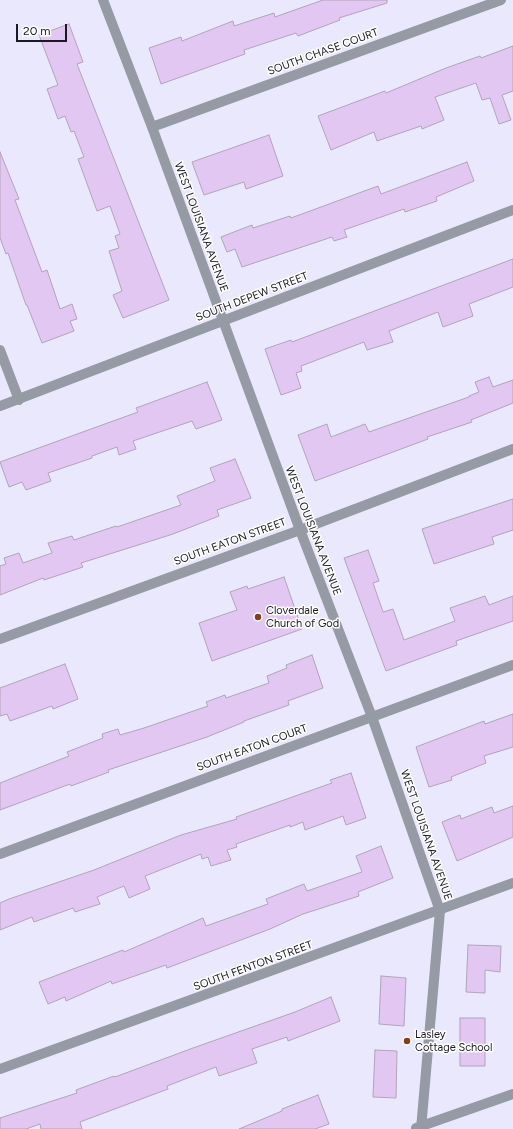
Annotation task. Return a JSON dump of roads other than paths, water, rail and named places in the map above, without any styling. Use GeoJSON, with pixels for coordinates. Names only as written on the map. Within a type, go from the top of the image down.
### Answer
{"type":"FeatureCollection","features":[{"type":"Feature","properties":{"kind":"street","name":"WEST LOUISIANA AVENUE"},"geometry":{"type":"LineString","coordinates":[[103,0],[152,127],[300,530],[372,717],[440,911],[419,1128]]}},
{"type":"Feature","properties":{"kind":"street","name":"SOUTH CHASE COURT"},"geometry":{"type":"LineString","coordinates":[[152,127],[501,0]]}},
{"type":"Feature","properties":{"kind":"street","name":"SOUTH DEPEW STREET"},"geometry":{"type":"LineString","coordinates":[[0,406],[513,210]]}},
{"type":"Feature","properties":{"kind":"street"},"geometry":{"type":"LineString","coordinates":[[0,350],[19,400]]}},
{"type":"Feature","properties":{"kind":"street","name":"SOUTH EATON STREET"},"geometry":{"type":"LineString","coordinates":[[0,639],[300,530],[513,449]]}},
{"type":"Feature","properties":{"kind":"street","name":"SOUTH EATON COURT"},"geometry":{"type":"LineString","coordinates":[[0,854],[513,665]]}},
{"type":"Feature","properties":{"kind":"street","name":"SOUTH FENTON STREET"},"geometry":{"type":"LineString","coordinates":[[0,1069],[440,911],[513,883]]}},
{"type":"Feature","properties":{"kind":"street"},"geometry":{"type":"LineString","coordinates":[[419,1128],[513,1094]]}},
{"type":"Feature","properties":{"kind":"place","name":"Cloverdale Church of God"},"geometry":{"type":"Point","coordinates":[258,617]}},
{"type":"Feature","properties":{"kind":"place","name":"Lasley Cottage School"},"geometry":{"type":"Point","coordinates":[407,1041]}}]}
